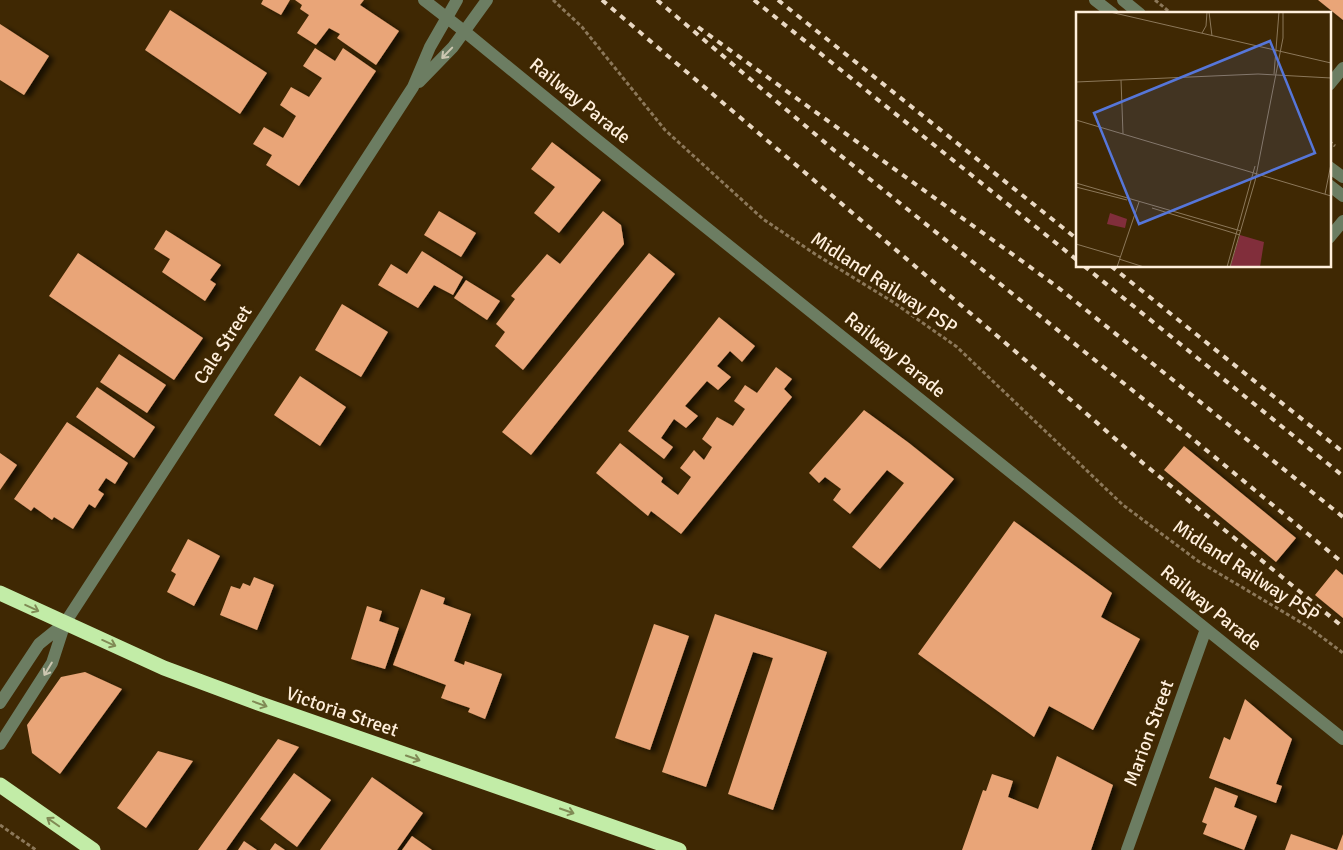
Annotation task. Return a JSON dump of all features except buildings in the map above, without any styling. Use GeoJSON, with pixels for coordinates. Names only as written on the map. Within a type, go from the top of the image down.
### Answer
{"type":"FeatureCollection","features":[{"type":"Feature","properties":{"kind":"highway","name":"Victoria Street"},"geometry":{"type":"LineString","coordinates":[[0,593],[164,668],[258,704],[679,850]]}},
{"type":"Feature","properties":{"kind":"highway"},"geometry":{"type":"LineString","coordinates":[[0,785],[93,850]]}},
{"type":"Feature","properties":{"kind":"street","name":"Railway Parade"},"geometry":{"type":"LineString","coordinates":[[424,0],[1343,739]]}},
{"type":"Feature","properties":{"kind":"street","name":"Cale Street"},"geometry":{"type":"LineString","coordinates":[[0,744],[52,663],[65,623],[413,87],[430,47],[457,0]]}},
{"type":"Feature","properties":{"kind":"street","name":"Cale Street"},"geometry":{"type":"LineString","coordinates":[[413,87],[453,47],[487,0]]}},
{"type":"Feature","properties":{"kind":"street"},"geometry":{"type":"LineString","coordinates":[[1095,0],[1110,12]]}},
{"type":"Feature","properties":{"kind":"street"},"geometry":{"type":"LineString","coordinates":[[1123,0],[1138,12]]}},
{"type":"Feature","properties":{"kind":"street"},"geometry":{"type":"LineString","coordinates":[[1330,84],[1343,68]]}},
{"type":"Feature","properties":{"kind":"street"},"geometry":{"type":"LineString","coordinates":[[1330,168],[1343,177]]}},
{"type":"Feature","properties":{"kind":"street"},"geometry":{"type":"LineString","coordinates":[[1330,186],[1343,196]]}},
{"type":"Feature","properties":{"kind":"street"},"geometry":{"type":"LineString","coordinates":[[1330,237],[1343,222]]}},
{"type":"Feature","properties":{"kind":"street","name":"Cale Street"},"geometry":{"type":"LineString","coordinates":[[0,702],[39,644],[65,623]]}},
{"type":"Feature","properties":{"kind":"street","name":"Marion Street"},"geometry":{"type":"LineString","coordinates":[[1127,850],[1206,629]]}},
{"type":"Feature","properties":{"kind":"path","name":"Midland Railway PSP"},"geometry":{"type":"LineString","coordinates":[[553,0],[582,27],[665,130],[763,219],[815,254],[893,302],[957,347],[1123,505],[1198,561],[1307,626],[1343,653]]}},
{"type":"Feature","properties":{"kind":"path"},"geometry":{"type":"LineString","coordinates":[[1155,0],[1170,12]]}},
{"type":"Feature","properties":{"kind":"path"},"geometry":{"type":"LineString","coordinates":[[1330,142],[1335,146]]}},
{"type":"Feature","properties":{"kind":"path"},"geometry":{"type":"LineString","coordinates":[[0,825],[36,850]]}},
{"type":"Feature","properties":{"kind":"railway"},"geometry":{"type":"LineString","coordinates":[[602,0],[1016,352],[1144,464],[1343,627]]}},
{"type":"Feature","properties":{"kind":"railway"},"geometry":{"type":"LineString","coordinates":[[657,0],[835,151],[1188,435],[1343,563]]}},
{"type":"Feature","properties":{"kind":"railway"},"geometry":{"type":"LineString","coordinates":[[754,0],[1076,259]]}},
{"type":"Feature","properties":{"kind":"railway"},"geometry":{"type":"LineString","coordinates":[[778,0],[1076,238]]}},
{"type":"Feature","properties":{"kind":"railway"},"geometry":{"type":"LineString","coordinates":[[698,27],[1055,285],[1343,517]]}},
{"type":"Feature","properties":{"kind":"railway"},"geometry":{"type":"LineString","coordinates":[[1086,268],[1343,476]]}},
{"type":"Feature","properties":{"kind":"railway"},"geometry":{"type":"LineString","coordinates":[[1113,268],[1343,452]]}}]}
